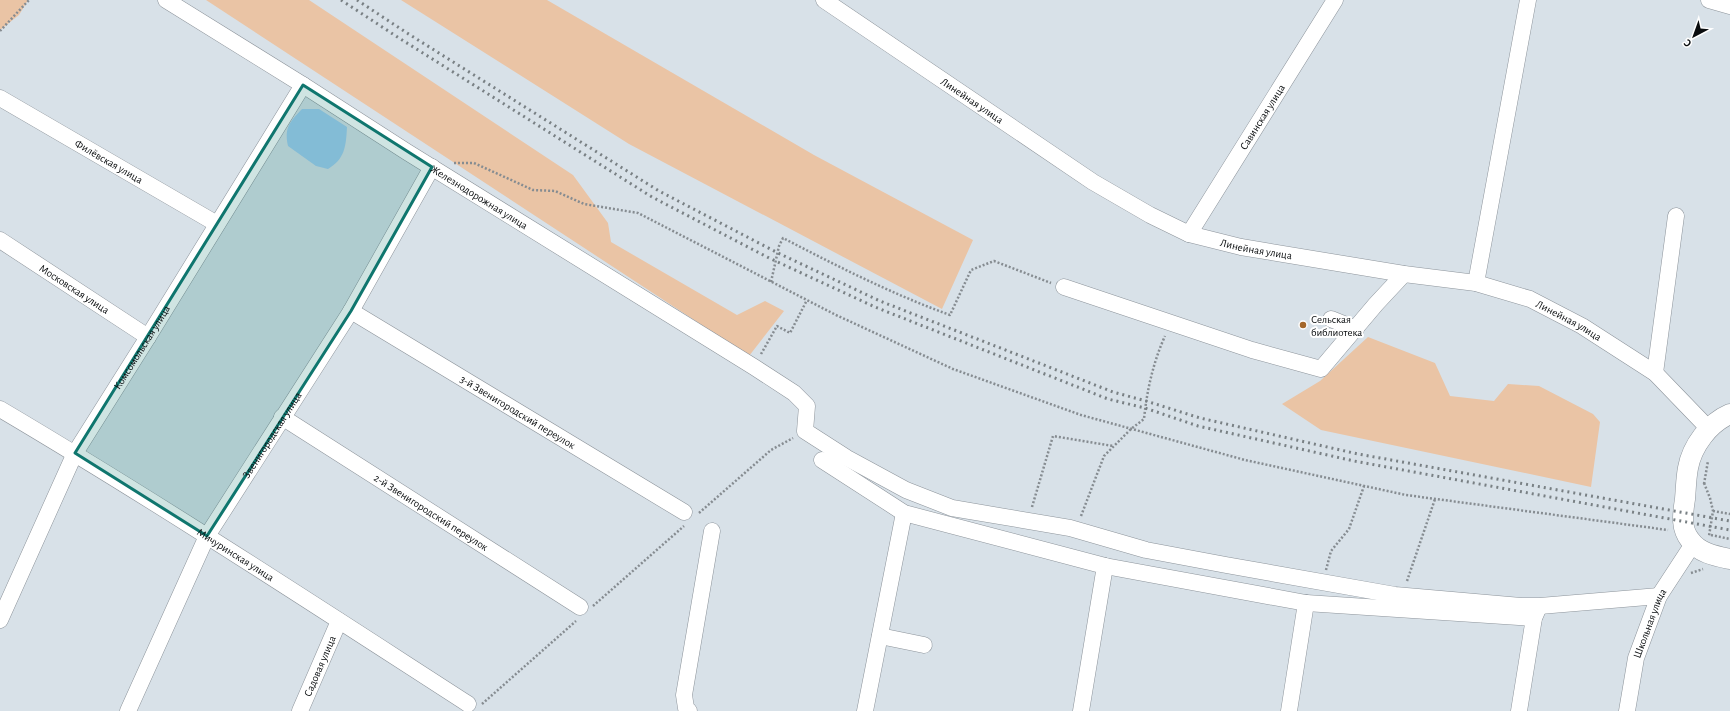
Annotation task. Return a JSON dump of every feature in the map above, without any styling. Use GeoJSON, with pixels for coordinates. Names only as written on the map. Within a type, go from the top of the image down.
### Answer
{"type":"FeatureCollection","features":[{"type":"Feature","properties":{"kind":"main road"},"geometry":{"type":"LineString","coordinates":[[1730,414],[1716,422],[1709,429],[1692,454],[1688,467],[1682,522],[1699,538],[1708,554],[1730,559]]}},
{"type":"Feature","properties":{"kind":"street","name":"Железнодорожная улица"},"geometry":{"type":"LineString","coordinates":[[166,0],[794,393],[807,406],[805,431]]}},
{"type":"Feature","properties":{"kind":"street","name":"Линейная улица"},"geometry":{"type":"LineString","coordinates":[[824,0],[1093,182],[1150,215],[1189,234],[1241,247],[1404,274],[1476,282],[1530,299],[1582,326],[1655,373],[1709,429]]}},
{"type":"Feature","properties":{"kind":"street","name":"Савинская улица"},"geometry":{"type":"LineString","coordinates":[[1189,234],[1335,0]]}},
{"type":"Feature","properties":{"kind":"street"},"geometry":{"type":"LineString","coordinates":[[1476,282],[1528,0]]}},
{"type":"Feature","properties":{"kind":"street"},"geometry":{"type":"LineString","coordinates":[[1709,0],[1730,6]]}},
{"type":"Feature","properties":{"kind":"street","name":"Комсомольская улица"},"geometry":{"type":"LineString","coordinates":[[0,620],[75,453],[303,85]]}},
{"type":"Feature","properties":{"kind":"street","name":"Филёвская улица"},"geometry":{"type":"LineString","coordinates":[[0,98],[217,224]]}},
{"type":"Feature","properties":{"kind":"street","name":"Звенигородская улица"},"geometry":{"type":"LineString","coordinates":[[128,711],[207,536],[282,417],[352,311],[432,167]]}},
{"type":"Feature","properties":{"kind":"street"},"geometry":{"type":"LineString","coordinates":[[1655,373],[1676,216]]}},
{"type":"Feature","properties":{"kind":"street","name":"Московская улица"},"geometry":{"type":"LineString","coordinates":[[0,240],[148,337]]}},
{"type":"Feature","properties":{"kind":"street"},"geometry":{"type":"LineString","coordinates":[[1064,287],[1252,350],[1322,369],[1404,274]]}},
{"type":"Feature","properties":{"kind":"street","name":"3-й Звенигородский переулок"},"geometry":{"type":"LineString","coordinates":[[352,311],[689,517]]}},
{"type":"Feature","properties":{"kind":"street"},"geometry":{"type":"LineString","coordinates":[[1331,319],[1356,328]]}},
{"type":"Feature","properties":{"kind":"street","name":"Мичуринская улица"},"geometry":{"type":"LineString","coordinates":[[0,409],[75,453],[207,536],[468,704]]}},
{"type":"Feature","properties":{"kind":"street","name":"2-й Звенигородский переулок"},"geometry":{"type":"LineString","coordinates":[[282,417],[583,611]]}},
{"type":"Feature","properties":{"kind":"street"},"geometry":{"type":"LineString","coordinates":[[805,431],[847,458],[906,490],[952,508],[1076,530],[1146,550],[1323,582],[1402,596],[1482,603],[1537,612]]}},
{"type":"Feature","properties":{"kind":"street"},"geometry":{"type":"LineString","coordinates":[[822,460],[904,513],[1105,566],[1306,603],[1537,612],[1659,596]]}},
{"type":"Feature","properties":{"kind":"street"},"geometry":{"type":"LineString","coordinates":[[865,711],[904,513]]}},
{"type":"Feature","properties":{"kind":"street"},"geometry":{"type":"LineString","coordinates":[[689,711],[686,708],[684,695],[712,531]]}},
{"type":"Feature","properties":{"kind":"street","name":"Школьная улица"},"geometry":{"type":"LineString","coordinates":[[1627,711],[1636,658],[1659,596],[1699,538]]}},
{"type":"Feature","properties":{"kind":"street"},"geometry":{"type":"LineString","coordinates":[[1081,711],[1105,566]]}},
{"type":"Feature","properties":{"kind":"street"},"geometry":{"type":"LineString","coordinates":[[1288,711],[1306,603]]}},
{"type":"Feature","properties":{"kind":"street"},"geometry":{"type":"LineString","coordinates":[[1518,711],[1537,612]]}},
{"type":"Feature","properties":{"kind":"street","name":"Садовая улица"},"geometry":{"type":"LineString","coordinates":[[300,711],[339,621]]}},
{"type":"Feature","properties":{"kind":"street"},"geometry":{"type":"LineString","coordinates":[[880,636],[924,645]]}},
{"type":"Feature","properties":{"kind":"path"},"geometry":{"type":"LineString","coordinates":[[0,31],[29,0]]}},
{"type":"Feature","properties":{"kind":"path"},"geometry":{"type":"LineString","coordinates":[[452,163],[474,163],[533,190],[555,191],[584,204],[638,213],[807,300],[953,369],[1081,415],[1245,460],[1406,495],[1435,498],[1699,538],[1730,539]]}},
{"type":"Feature","properties":{"kind":"path"},"geometry":{"type":"LineString","coordinates":[[771,282],[779,246],[783,238],[831,263],[926,306],[950,315],[971,270],[994,261],[1064,287]]}},
{"type":"Feature","properties":{"kind":"path"},"geometry":{"type":"LineString","coordinates":[[754,367],[778,326],[790,332],[807,300]]}},
{"type":"Feature","properties":{"kind":"path"},"geometry":{"type":"LineString","coordinates":[[1076,530],[1104,456],[1131,429],[1144,419],[1148,386],[1159,348],[1170,323]]}},
{"type":"Feature","properties":{"kind":"path"},"geometry":{"type":"LineString","coordinates":[[468,704],[475,710],[689,517],[771,450],[805,431]]}},
{"type":"Feature","properties":{"kind":"path"},"geometry":{"type":"LineString","coordinates":[[1028,521],[1053,436],[1114,446]]}},
{"type":"Feature","properties":{"kind":"path"},"geometry":{"type":"LineString","coordinates":[[1704,484],[1709,457]]}},
{"type":"Feature","properties":{"kind":"path"},"geometry":{"type":"LineString","coordinates":[[1323,582],[1330,552],[1349,529],[1364,486]]}},
{"type":"Feature","properties":{"kind":"path"},"geometry":{"type":"LineString","coordinates":[[1402,596],[1435,498]]}},
{"type":"Feature","properties":{"kind":"path"},"geometry":{"type":"LineString","coordinates":[[1699,538],[1712,511],[1730,514]]}},
{"type":"Feature","properties":{"kind":"highlighted area"},"geometry":{"type":"Polygon","coordinates":[[[303,85],[432,167],[351,311],[207,536],[75,453],[303,85]]]}},
{"type":"Feature","properties":{"kind":"shaded area"},"geometry":{"type":"Polygon","coordinates":[[[0,0],[28,0],[19,15],[0,30],[0,0]]]}},
{"type":"Feature","properties":{"kind":"shaded area"},"geometry":{"type":"Polygon","coordinates":[[[206,0],[309,0],[573,175],[608,223],[611,242],[737,315],[765,301],[784,311],[749,356],[206,0]]]}},
{"type":"Feature","properties":{"kind":"shaded area"},"geometry":{"type":"Polygon","coordinates":[[[401,0],[547,0],[814,155],[973,240],[942,309],[629,144],[401,0]]]}},
{"type":"Feature","properties":{"kind":"shaded area"},"geometry":{"type":"Polygon","coordinates":[[[1368,337],[1435,363],[1450,396],[1494,401],[1508,384],[1539,386],[1593,414],[1600,422],[1591,487],[1321,430],[1282,404],[1320,381],[1368,337]]]}},
{"type":"Feature","properties":{"kind":"water"},"geometry":{"type":"Polygon","coordinates":[[[302,109],[319,109],[347,127],[344,151],[338,161],[328,169],[316,166],[288,146],[287,134],[289,125],[302,109]]]}},
{"type":"Feature","properties":{"kind":"railway"},"geometry":{"type":"LineString","coordinates":[[341,0],[652,197],[769,258],[875,307],[1108,399],[1145,408],[1198,426],[1354,461],[1730,530]]}},
{"type":"Feature","properties":{"kind":"railway"},"geometry":{"type":"LineString","coordinates":[[357,0],[659,191],[778,253],[880,301],[1113,392],[1200,418],[1358,454],[1730,521]]}},
{"type":"Feature","properties":{"kind":"place","name":"Сельская библиотека"},"geometry":{"type":"Point","coordinates":[1303,325]}}]}
